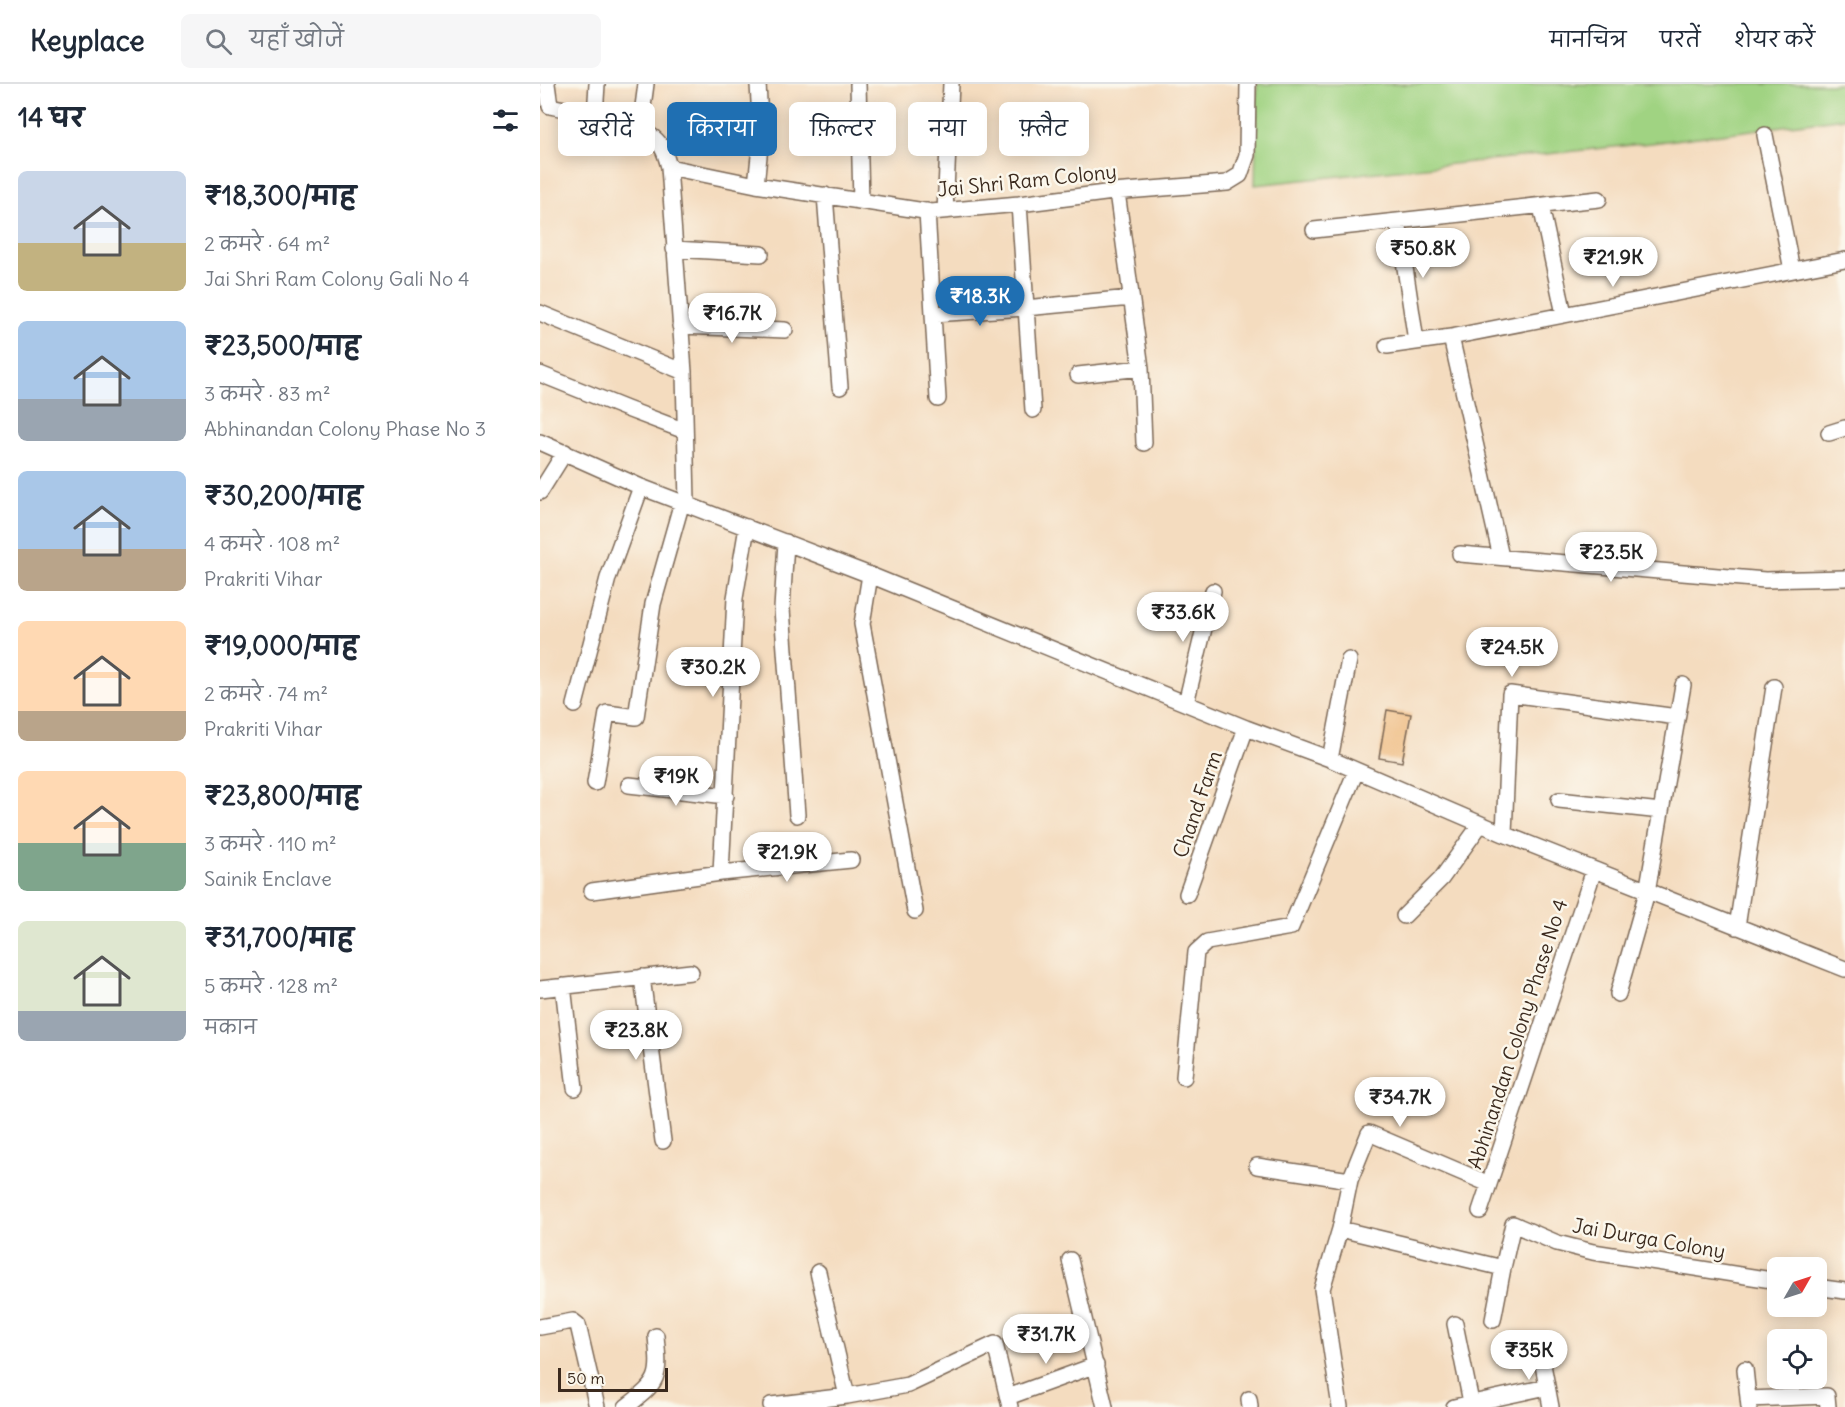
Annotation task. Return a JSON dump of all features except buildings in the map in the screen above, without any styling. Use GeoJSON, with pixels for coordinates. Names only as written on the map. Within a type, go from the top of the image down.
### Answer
{"type":"FeatureCollection","features":[{"type":"Feature","properties":{"kind":"street"},"geometry":{"type":"LineString","coordinates":[[545,106],[547,84]]}},
{"type":"Feature","properties":{"kind":"street"},"geometry":{"type":"LineString","coordinates":[[596,102],[597,84]]}},
{"type":"Feature","properties":{"kind":"street"},"geometry":{"type":"LineString","coordinates":[[644,102],[646,84]]}},
{"type":"Feature","properties":{"kind":"street"},"geometry":{"type":"LineString","coordinates":[[756,185],[762,137],[758,84]]}},
{"type":"Feature","properties":{"kind":"street"},"geometry":{"type":"LineString","coordinates":[[858,84],[861,201]]}},
{"type":"Feature","properties":{"kind":"street"},"geometry":{"type":"LineString","coordinates":[[945,211],[951,84]]}},
{"type":"Feature","properties":{"kind":"street","name":"Jai Shri Ram Colony"},"geometry":{"type":"LineString","coordinates":[[669,167],[756,185],[927,211],[1227,183],[1240,175],[1247,155],[1248,84]]}},
{"type":"Feature","properties":{"kind":"street"},"geometry":{"type":"LineString","coordinates":[[1765,135],[1792,270]]}},
{"type":"Feature","properties":{"kind":"street"},"geometry":{"type":"LineString","coordinates":[[595,783],[607,713],[636,717],[653,604],[685,502],[684,372],[669,167],[662,147],[655,140]]}},
{"type":"Feature","properties":{"kind":"street"},"geometry":{"type":"LineString","coordinates":[[1117,192],[1141,368],[1144,443]]}},
{"type":"Feature","properties":{"kind":"street"},"geometry":{"type":"LineString","coordinates":[[825,195],[840,387]]}},
{"type":"Feature","properties":{"kind":"street"},"geometry":{"type":"LineString","coordinates":[[1314,230],[1599,199]]}},
{"type":"Feature","properties":{"kind":"street"},"geometry":{"type":"LineString","coordinates":[[1019,204],[1033,410]]}},
{"type":"Feature","properties":{"kind":"street"},"geometry":{"type":"LineString","coordinates":[[1541,206],[1564,314]]}},
{"type":"Feature","properties":{"kind":"street"},"geometry":{"type":"LineString","coordinates":[[927,211],[938,399]]}},
{"type":"Feature","properties":{"kind":"street"},"geometry":{"type":"LineString","coordinates":[[1398,221],[1416,341]]}},
{"type":"Feature","properties":{"kind":"street"},"geometry":{"type":"LineString","coordinates":[[674,249],[761,254]]}},
{"type":"Feature","properties":{"kind":"street"},"geometry":{"type":"LineString","coordinates":[[1387,346],[1451,337],[1845,260]]}},
{"type":"Feature","properties":{"kind":"street"},"geometry":{"type":"LineString","coordinates":[[933,314],[1131,298]]}},
{"type":"Feature","properties":{"kind":"street"},"geometry":{"type":"LineString","coordinates":[[540,313],[684,372]]}},
{"type":"Feature","properties":{"kind":"street"},"geometry":{"type":"LineString","coordinates":[[680,326],[785,330]]}},
{"type":"Feature","properties":{"kind":"street"},"geometry":{"type":"LineString","coordinates":[[1451,337],[1501,557]]}},
{"type":"Feature","properties":{"kind":"street"},"geometry":{"type":"LineString","coordinates":[[1078,375],[1141,368]]}},
{"type":"Feature","properties":{"kind":"street"},"geometry":{"type":"LineString","coordinates":[[540,374],[685,430]]}},
{"type":"Feature","properties":{"kind":"street"},"geometry":{"type":"LineString","coordinates":[[1829,433],[1845,428]]}},
{"type":"Feature","properties":{"kind":"street"},"geometry":{"type":"LineString","coordinates":[[540,442],[642,487],[870,575],[1246,728],[1330,759],[1480,825],[1845,969]]}},
{"type":"Feature","properties":{"kind":"street"},"geometry":{"type":"LineString","coordinates":[[540,492],[565,452]]}},
{"type":"Feature","properties":{"kind":"street"},"geometry":{"type":"LineString","coordinates":[[575,705],[608,578],[642,487]]}},
{"type":"Feature","properties":{"kind":"street"},"geometry":{"type":"LineString","coordinates":[[721,873],[735,598],[747,527]]}},
{"type":"Feature","properties":{"kind":"street"},"geometry":{"type":"LineString","coordinates":[[786,542],[782,609],[797,815]]}},
{"type":"Feature","properties":{"kind":"street"},"geometry":{"type":"LineString","coordinates":[[1460,554],[1765,580],[1845,578]]}},
{"type":"Feature","properties":{"kind":"street"},"geometry":{"type":"LineString","coordinates":[[870,575],[862,624],[915,911]]}},
{"type":"Feature","properties":{"kind":"street"},"geometry":{"type":"LineString","coordinates":[[1186,703],[1213,591]]}},
{"type":"Feature","properties":{"kind":"street"},"geometry":{"type":"LineString","coordinates":[[1330,759],[1349,660]]}},
{"type":"Feature","properties":{"kind":"street"},"geometry":{"type":"LineString","coordinates":[[1618,994],[1647,892],[1683,685]]}},
{"type":"Feature","properties":{"kind":"street"},"geometry":{"type":"LineString","coordinates":[[1737,927],[1774,687]]}},
{"type":"Feature","properties":{"kind":"street"},"geometry":{"type":"LineString","coordinates":[[1504,834],[1510,694],[1677,717]]}},
{"type":"Feature","properties":{"kind":"street","name":"Chand Farm"},"geometry":{"type":"LineString","coordinates":[[1187,894],[1246,728]]}},
{"type":"Feature","properties":{"kind":"street"},"geometry":{"type":"LineString","coordinates":[[1184,1077],[1196,952],[1206,942],[1291,927],[1356,771]]}},
{"type":"Feature","properties":{"kind":"street"},"geometry":{"type":"LineString","coordinates":[[629,785],[726,796]]}},
{"type":"Feature","properties":{"kind":"street"},"geometry":{"type":"LineString","coordinates":[[1559,800],[1661,812]]}},
{"type":"Feature","properties":{"kind":"street"},"geometry":{"type":"LineString","coordinates":[[1404,916],[1441,879],[1480,825]]}},
{"type":"Feature","properties":{"kind":"street"},"geometry":{"type":"LineString","coordinates":[[592,891],[721,873],[850,860]]}},
{"type":"Feature","properties":{"kind":"street","name":"Abhinandan Colony Phase No 4"},"geometry":{"type":"LineString","coordinates":[[1480,1211],[1594,870]]}},
{"type":"Feature","properties":{"kind":"street"},"geometry":{"type":"LineString","coordinates":[[540,989],[691,972]]}},
{"type":"Feature","properties":{"kind":"street"},"geometry":{"type":"LineString","coordinates":[[642,977],[663,1141]]}},
{"type":"Feature","properties":{"kind":"street"},"geometry":{"type":"LineString","coordinates":[[563,986],[575,1088]]}},
{"type":"Feature","properties":{"kind":"street"},"geometry":{"type":"LineString","coordinates":[[1340,1407],[1322,1289],[1340,1229],[1350,1180],[1369,1133],[1489,1184]]}},
{"type":"Feature","properties":{"kind":"street"},"geometry":{"type":"LineString","coordinates":[[1257,1166],[1350,1180]]}},
{"type":"Feature","properties":{"kind":"street","name":"Jai Durga Colony"},"geometry":{"type":"LineString","coordinates":[[1503,1268],[1514,1224],[1557,1243],[1593,1252],[1767,1279]]}},
{"type":"Feature","properties":{"kind":"street"},"geometry":{"type":"LineString","coordinates":[[1340,1229],[1503,1268],[1493,1320]]}},
{"type":"Feature","properties":{"kind":"street"},"geometry":{"type":"LineString","coordinates":[[1070,1260],[1105,1407]]}},
{"type":"Feature","properties":{"kind":"street"},"geometry":{"type":"LineString","coordinates":[[818,1272],[847,1396]]}},
{"type":"Feature","properties":{"kind":"street"},"geometry":{"type":"LineString","coordinates":[[1827,1289],[1845,1291]]}},
{"type":"Feature","properties":{"kind":"street"},"geometry":{"type":"LineString","coordinates":[[540,1327],[573,1321],[578,1325],[597,1407]]}},
{"type":"Feature","properties":{"kind":"street"},"geometry":{"type":"LineString","coordinates":[[1455,1324],[1471,1405]]}},
{"type":"Feature","properties":{"kind":"street"},"geometry":{"type":"LineString","coordinates":[[626,1407],[645,1392],[657,1376],[656,1336]]}},
{"type":"Feature","properties":{"kind":"street"},"geometry":{"type":"LineString","coordinates":[[772,1407],[771,1405],[847,1396],[908,1385],[995,1344],[1009,1402],[1096,1365]]}},
{"type":"Feature","properties":{"kind":"street"},"geometry":{"type":"LineString","coordinates":[[1540,1349],[1551,1407]]}},
{"type":"Feature","properties":{"kind":"street"},"geometry":{"type":"LineString","coordinates":[[1745,1369],[1749,1403],[1827,1396],[1828,1407]]}},
{"type":"Feature","properties":{"kind":"street"},"geometry":{"type":"LineString","coordinates":[[1454,1407],[1547,1387]]}},
{"type":"Feature","properties":{"kind":"green space"},"geometry":{"type":"Polygon","coordinates":[[[1257,84],[1845,84],[1845,118],[1651,143],[1255,185],[1257,84]]]}}]}
